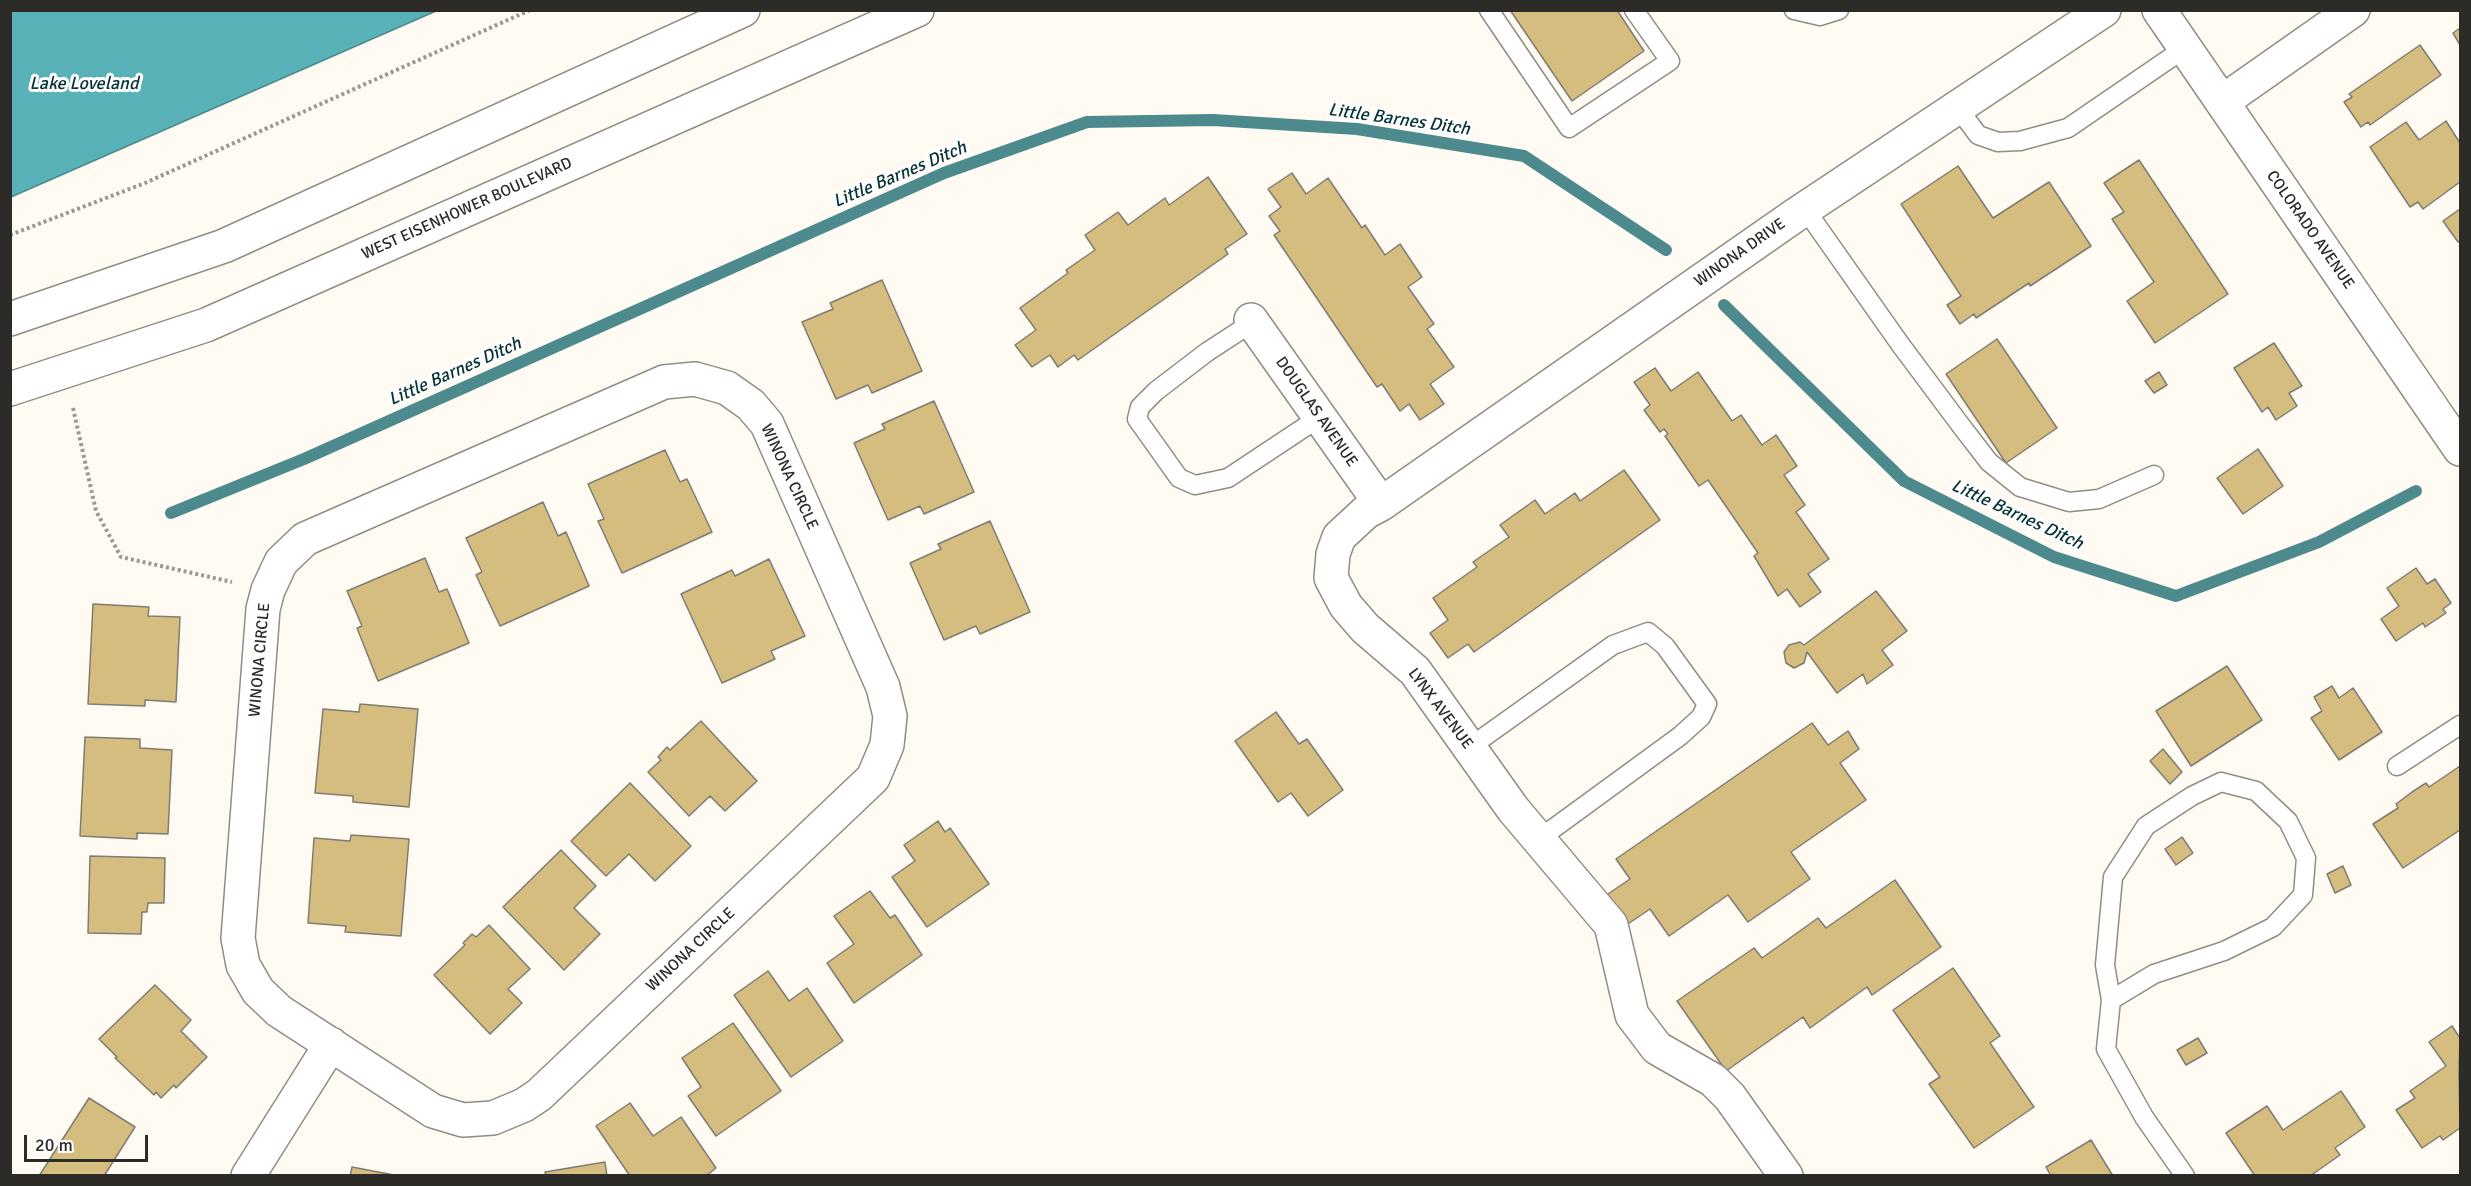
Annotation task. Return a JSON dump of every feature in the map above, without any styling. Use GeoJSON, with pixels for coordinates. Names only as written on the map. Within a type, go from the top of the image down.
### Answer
{"type":"FeatureCollection","features":[{"type":"Feature","properties":{"kind":"main road"},"geometry":{"type":"LineString","coordinates":[[10,319],[224,246],[743,10]]}},
{"type":"Feature","properties":{"kind":"main road","name":"WEST EISENHOWER BOULEVARD"},"geometry":{"type":"LineString","coordinates":[[10,389],[206,325],[917,10]]}},
{"type":"Feature","properties":{"kind":"main road","name":"WINONA DRIVE"},"geometry":{"type":"LineString","coordinates":[[1381,504],[1805,209],[2104,10]]}},
{"type":"Feature","properties":{"kind":"main road","name":"COLORADO AVENUE"},"geometry":{"type":"LineString","coordinates":[[2159,10],[2460,448]]}},
{"type":"Feature","properties":{"kind":"main road"},"geometry":{"type":"LineString","coordinates":[[2222,102],[2353,10]]}},
{"type":"Feature","properties":{"kind":"main road","name":"DOUGLAS AVENUE"},"geometry":{"type":"LineString","coordinates":[[1252,321],[1381,504]]}},
{"type":"Feature","properties":{"kind":"main road","name":"WINONA CIRCLE"},"geometry":{"type":"LineString","coordinates":[[695,379],[727,388],[751,405],[767,424],[883,687],[890,716],[887,745],[873,778],[539,1095],[524,1105],[493,1118],[463,1120],[434,1111],[331,1044],[279,1011],[258,991],[243,965],[238,938],[263,609],[268,590],[281,562],[305,539],[664,382],[695,379]]}},
{"type":"Feature","properties":{"kind":"main road","name":"LYNX AVENUE"},"geometry":{"type":"LineString","coordinates":[[1381,504],[1366,512],[1339,537],[1333,555],[1331,578],[1346,606],[1365,628],[1415,671],[1513,809],[1611,925],[1632,1015],[1658,1048],[1713,1080],[1730,1096],[1786,1176]]}},
{"type":"Feature","properties":{"kind":"main road"},"geometry":{"type":"LineString","coordinates":[[248,1176],[331,1044]]}},
{"type":"Feature","properties":{"kind":"lane"},"geometry":{"type":"LineString","coordinates":[[1489,10],[1569,128],[1670,61],[1634,10]]}},
{"type":"Feature","properties":{"kind":"lane"},"geometry":{"type":"LineString","coordinates":[[1794,10],[1820,16],[1839,10]]}},
{"type":"Feature","properties":{"kind":"lane"},"geometry":{"type":"LineString","coordinates":[[1958,108],[1978,135],[1998,142],[2020,141],[2068,128],[2185,48]]}},
{"type":"Feature","properties":{"kind":"lane"},"geometry":{"type":"LineString","coordinates":[[1805,209],[1893,335],[1989,462],[2020,487],[2069,502],[2099,499],[2154,475]]}},
{"type":"Feature","properties":{"kind":"lane"},"geometry":{"type":"LineString","coordinates":[[1252,321],[1156,391],[1140,407],[1137,419],[1179,478],[1195,485],[1228,478],[1320,417]]}},
{"type":"Feature","properties":{"kind":"lane"},"geometry":{"type":"LineString","coordinates":[[1470,747],[1613,645],[1648,632],[1665,646],[1707,704],[1701,717],[1680,736],[1539,839]]}},
{"type":"Feature","properties":{"kind":"lane"},"geometry":{"type":"LineString","coordinates":[[2397,766],[2460,725]]}},
{"type":"Feature","properties":{"kind":"lane"},"geometry":{"type":"LineString","coordinates":[[2111,1000],[2154,974],[2224,951],[2273,927],[2303,895],[2306,858],[2288,821],[2256,791],[2220,782],[2192,796],[2146,826],[2113,877],[2104,965],[2111,1000],[2106,1049],[2144,1117],[2185,1176]]}},
{"type":"Feature","properties":{"kind":"path"},"geometry":{"type":"LineString","coordinates":[[10,235],[145,183],[530,10]]}},
{"type":"Feature","properties":{"kind":"path"},"geometry":{"type":"LineString","coordinates":[[65,372],[96,511],[121,557],[268,590]]}},
{"type":"Feature","properties":{"kind":"water","name":"Lake Loveland"},"geometry":{"type":"Polygon","coordinates":[[[11,10],[436,10],[436,11],[11,197],[11,10]]]}},
{"type":"Feature","properties":{"kind":"building"},"geometry":{"type":"Polygon","coordinates":[[[1510,10],[1617,10],[1644,51],[1572,101],[1510,10]]]}},
{"type":"Feature","properties":{"kind":"building"},"geometry":{"type":"Polygon","coordinates":[[[2460,28],[2460,45],[2453,33],[2460,28]]]}},
{"type":"Feature","properties":{"kind":"building"},"geometry":{"type":"Polygon","coordinates":[[[2420,45],[2441,75],[2370,125],[2368,122],[2361,127],[2344,102],[2352,97],[2349,94],[2420,45]]]}},
{"type":"Feature","properties":{"kind":"building"},"geometry":{"type":"Polygon","coordinates":[[[2446,121],[2460,143],[2460,182],[2423,209],[2418,202],[2410,207],[2370,147],[2406,122],[2419,140],[2446,121]]]}},
{"type":"Feature","properties":{"kind":"building"},"geometry":{"type":"Polygon","coordinates":[[[2139,160],[2228,294],[2155,343],[2127,301],[2154,282],[2112,219],[2124,212],[2104,183],[2139,160]]]}},
{"type":"Feature","properties":{"kind":"building"},"geometry":{"type":"Polygon","coordinates":[[[1958,166],[1993,218],[2049,182],[2091,246],[2030,286],[2029,283],[1976,318],[1974,314],[1960,324],[1947,305],[1961,296],[1901,204],[1958,166]]]}},
{"type":"Feature","properties":{"kind":"building"},"geometry":{"type":"Polygon","coordinates":[[[1292,173],[1306,194],[1328,178],[1362,228],[1365,225],[1385,255],[1400,244],[1422,277],[1408,287],[1434,324],[1427,329],[1454,367],[1430,384],[1444,404],[1420,420],[1409,404],[1400,411],[1382,384],[1377,387],[1274,235],[1280,231],[1269,216],[1281,207],[1268,189],[1292,173]]]}},
{"type":"Feature","properties":{"kind":"building"},"geometry":{"type":"Polygon","coordinates":[[[1208,177],[1247,234],[1225,249],[1228,254],[1078,360],[1074,355],[1058,367],[1050,355],[1032,367],[1015,345],[1036,330],[1020,308],[1068,273],[1066,270],[1095,250],[1085,235],[1118,212],[1128,225],[1165,198],[1169,205],[1208,177]]]}},
{"type":"Feature","properties":{"kind":"building"},"geometry":{"type":"Polygon","coordinates":[[[2460,209],[2460,241],[2458,242],[2443,221],[2460,209]]]}},
{"type":"Feature","properties":{"kind":"building"},"geometry":{"type":"Polygon","coordinates":[[[882,280],[922,371],[872,393],[868,385],[836,399],[802,322],[833,309],[830,303],[882,280]]]}},
{"type":"Feature","properties":{"kind":"building"},"geometry":{"type":"Polygon","coordinates":[[[1997,339],[2057,428],[2006,463],[1946,374],[1997,339]]]}},
{"type":"Feature","properties":{"kind":"building"},"geometry":{"type":"Polygon","coordinates":[[[2274,343],[2302,386],[2289,393],[2297,406],[2276,420],[2268,407],[2262,412],[2234,368],[2274,343]]]}},
{"type":"Feature","properties":{"kind":"building"},"geometry":{"type":"Polygon","coordinates":[[[1655,368],[1671,391],[1698,372],[1732,421],[1741,415],[1762,445],[1776,435],[1797,466],[1784,475],[1805,505],[1796,512],[1829,559],[1808,574],[1821,592],[1800,607],[1787,589],[1778,596],[1754,556],[1758,553],[1708,480],[1699,486],[1665,436],[1668,434],[1664,429],[1660,432],[1644,410],[1650,405],[1634,382],[1655,368]]]}},
{"type":"Feature","properties":{"kind":"building"},"geometry":{"type":"Polygon","coordinates":[[[2159,372],[2167,385],[2154,393],[2145,381],[2159,372]]]}},
{"type":"Feature","properties":{"kind":"building"},"geometry":{"type":"Polygon","coordinates":[[[934,401],[974,492],[924,514],[920,506],[888,520],[854,443],[885,429],[882,424],[934,401]]]}},
{"type":"Feature","properties":{"kind":"building"},"geometry":{"type":"Polygon","coordinates":[[[2258,449],[2283,486],[2243,514],[2217,478],[2258,449]]]}},
{"type":"Feature","properties":{"kind":"building"},"geometry":{"type":"Polygon","coordinates":[[[665,450],[680,482],[687,479],[712,532],[622,573],[598,521],[604,519],[588,484],[665,450]]]}},
{"type":"Feature","properties":{"kind":"building"},"geometry":{"type":"Polygon","coordinates":[[[1624,470],[1660,520],[1474,652],[1468,644],[1448,658],[1430,633],[1448,620],[1433,598],[1477,567],[1473,562],[1509,537],[1500,525],[1535,500],[1545,514],[1575,493],[1580,501],[1624,470]]]}},
{"type":"Feature","properties":{"kind":"building"},"geometry":{"type":"Polygon","coordinates":[[[543,502],[558,536],[566,532],[589,586],[500,626],[476,575],[482,572],[466,538],[543,502]]]}},
{"type":"Feature","properties":{"kind":"building"},"geometry":{"type":"Polygon","coordinates":[[[990,521],[1030,612],[980,634],[976,626],[944,640],[910,563],[941,549],[938,544],[990,521]]]}},
{"type":"Feature","properties":{"kind":"building"},"geometry":{"type":"Polygon","coordinates":[[[425,558],[439,592],[447,589],[469,643],[378,681],[357,628],[362,626],[347,591],[425,558]]]}},
{"type":"Feature","properties":{"kind":"building"},"geometry":{"type":"Polygon","coordinates":[[[769,559],[805,636],[771,651],[775,659],[722,683],[681,594],[732,570],[735,576],[769,559]]]}},
{"type":"Feature","properties":{"kind":"building"},"geometry":{"type":"Polygon","coordinates":[[[2416,568],[2427,584],[2435,579],[2451,603],[2443,609],[2446,613],[2425,627],[2423,623],[2396,641],[2381,619],[2399,606],[2387,588],[2416,568]]]}},
{"type":"Feature","properties":{"kind":"building"},"geometry":{"type":"Polygon","coordinates":[[[1876,591],[1907,631],[1882,650],[1893,665],[1867,684],[1863,674],[1837,693],[1807,652],[1804,663],[1794,668],[1786,663],[1784,652],[1789,645],[1800,642],[1804,645],[1876,591]]]}},
{"type":"Feature","properties":{"kind":"building"},"geometry":{"type":"Polygon","coordinates":[[[93,604],[149,607],[148,616],[180,617],[176,702],[145,700],[145,706],[88,704],[93,604]]]}},
{"type":"Feature","properties":{"kind":"building"},"geometry":{"type":"Polygon","coordinates":[[[2227,666],[2262,720],[2191,766],[2156,711],[2227,666]]]}},
{"type":"Feature","properties":{"kind":"building"},"geometry":{"type":"Polygon","coordinates":[[[2332,686],[2339,698],[2353,688],[2382,732],[2339,760],[2311,718],[2322,711],[2314,697],[2332,686]]]}},
{"type":"Feature","properties":{"kind":"building"},"geometry":{"type":"Polygon","coordinates":[[[360,704],[418,709],[409,807],[353,802],[353,796],[315,793],[323,709],[359,712],[360,704]]]}},
{"type":"Feature","properties":{"kind":"building"},"geometry":{"type":"Polygon","coordinates":[[[1276,712],[1299,744],[1307,739],[1343,790],[1308,816],[1291,793],[1278,802],[1235,741],[1276,712]]]}},
{"type":"Feature","properties":{"kind":"building"},"geometry":{"type":"Polygon","coordinates":[[[701,721],[757,781],[725,811],[710,796],[689,816],[648,772],[661,760],[658,757],[667,747],[670,750],[701,721]]]}},
{"type":"Feature","properties":{"kind":"building"},"geometry":{"type":"Polygon","coordinates":[[[1812,723],[1828,745],[1848,731],[1859,749],[1840,763],[1866,800],[1791,852],[1810,879],[1748,922],[1728,895],[1669,936],[1650,909],[1625,926],[1605,896],[1630,879],[1616,859],[1812,723]]]}},
{"type":"Feature","properties":{"kind":"building"},"geometry":{"type":"Polygon","coordinates":[[[85,737],[140,739],[140,748],[172,750],[168,834],[137,833],[137,839],[80,836],[85,737]]]}},
{"type":"Feature","properties":{"kind":"building"},"geometry":{"type":"Polygon","coordinates":[[[2163,749],[2182,772],[2170,784],[2150,761],[2163,749]]]}},
{"type":"Feature","properties":{"kind":"building"},"geometry":{"type":"Polygon","coordinates":[[[2460,766],[2460,830],[2403,868],[2373,824],[2398,808],[2396,804],[2412,792],[2426,783],[2429,787],[2460,766]]]}},
{"type":"Feature","properties":{"kind":"building"},"geometry":{"type":"Polygon","coordinates":[[[630,783],[691,846],[655,881],[629,854],[606,876],[571,841],[630,783]]]}},
{"type":"Feature","properties":{"kind":"building"},"geometry":{"type":"Polygon","coordinates":[[[938,821],[945,832],[950,828],[989,884],[927,927],[892,877],[915,861],[904,845],[938,821]]]}},
{"type":"Feature","properties":{"kind":"building"},"geometry":{"type":"Polygon","coordinates":[[[351,835],[409,839],[401,936],[345,932],[346,926],[308,923],[314,838],[350,841],[351,835]]]}},
{"type":"Feature","properties":{"kind":"building"},"geometry":{"type":"Polygon","coordinates":[[[2182,837],[2193,853],[2176,865],[2165,849],[2182,837]]]}},
{"type":"Feature","properties":{"kind":"building"},"geometry":{"type":"Polygon","coordinates":[[[561,850],[596,886],[574,908],[600,934],[564,970],[503,907],[561,850]]]}},
{"type":"Feature","properties":{"kind":"building"},"geometry":{"type":"Polygon","coordinates":[[[90,856],[165,858],[164,903],[148,903],[147,912],[142,912],[141,934],[88,933],[90,856]]]}},
{"type":"Feature","properties":{"kind":"building"},"geometry":{"type":"Polygon","coordinates":[[[2343,866],[2351,885],[2335,893],[2327,874],[2343,866]]]}},
{"type":"Feature","properties":{"kind":"building"},"geometry":{"type":"Polygon","coordinates":[[[1895,880],[1941,947],[1872,995],[1867,987],[1810,1028],[1803,1017],[1726,1071],[1677,1001],[1754,948],[1762,958],[1818,918],[1826,928],[1895,880]]]}},
{"type":"Feature","properties":{"kind":"building"},"geometry":{"type":"Polygon","coordinates":[[[870,891],[890,918],[895,915],[922,955],[854,1003],[827,963],[854,944],[834,916],[870,891]]]}},
{"type":"Feature","properties":{"kind":"building"},"geometry":{"type":"Polygon","coordinates":[[[489,925],[530,969],[508,989],[522,1003],[490,1034],[434,975],[465,945],[463,943],[472,934],[476,937],[489,925]]]}},
{"type":"Feature","properties":{"kind":"building"},"geometry":{"type":"Polygon","coordinates":[[[1953,968],[2000,1036],[1990,1043],[2034,1107],[1974,1148],[1929,1084],[1940,1077],[1893,1010],[1953,968]]]}},
{"type":"Feature","properties":{"kind":"building"},"geometry":{"type":"Polygon","coordinates":[[[768,971],[789,1001],[807,988],[843,1041],[791,1077],[734,995],[768,971]]]}},
{"type":"Feature","properties":{"kind":"building"},"geometry":{"type":"Polygon","coordinates":[[[155,985],[191,1020],[181,1031],[207,1057],[176,1088],[174,1085],[161,1098],[156,1092],[154,1095],[115,1058],[117,1057],[99,1039],[155,985]]]}},
{"type":"Feature","properties":{"kind":"building"},"geometry":{"type":"Polygon","coordinates":[[[733,1023],[781,1091],[716,1136],[688,1096],[701,1087],[682,1058],[733,1023]]]}},
{"type":"Feature","properties":{"kind":"building"},"geometry":{"type":"Polygon","coordinates":[[[2452,1026],[2460,1038],[2460,1128],[2443,1140],[2440,1136],[2422,1148],[2396,1110],[2415,1098],[2410,1091],[2446,1066],[2429,1042],[2452,1026]]]}},
{"type":"Feature","properties":{"kind":"building"},"geometry":{"type":"Polygon","coordinates":[[[2198,1038],[2207,1053],[2186,1065],[2177,1050],[2198,1038]]]}},
{"type":"Feature","properties":{"kind":"building"},"geometry":{"type":"Polygon","coordinates":[[[2341,1091],[2365,1127],[2335,1148],[2340,1155],[2310,1176],[2255,1176],[2226,1133],[2267,1106],[2283,1130],[2341,1091]]]}},
{"type":"Feature","properties":{"kind":"building"},"geometry":{"type":"Polygon","coordinates":[[[89,1098],[135,1127],[104,1176],[39,1176],[89,1098]]]}},
{"type":"Feature","properties":{"kind":"building"},"geometry":{"type":"Polygon","coordinates":[[[630,1103],[653,1136],[681,1117],[716,1168],[706,1176],[630,1176],[596,1126],[630,1103]]]}},
{"type":"Feature","properties":{"kind":"building"},"geometry":{"type":"Polygon","coordinates":[[[2091,1140],[2113,1176],[2051,1176],[2046,1167],[2091,1140]]]}},
{"type":"Feature","properties":{"kind":"building"},"geometry":{"type":"Polygon","coordinates":[[[605,1162],[607,1176],[546,1176],[545,1172],[605,1162]]]}},
{"type":"Feature","properties":{"kind":"building"},"geometry":{"type":"Polygon","coordinates":[[[352,1167],[394,1175],[350,1176],[352,1167]]]}},
{"type":"Feature","properties":{"kind":"waterway","name":"Little Barnes Ditch"},"geometry":{"type":"LineString","coordinates":[[171,513],[304,459],[944,173],[1087,122],[1213,120],[1357,129],[1524,156],[1666,250]]}},
{"type":"Feature","properties":{"kind":"waterway","name":"Little Barnes Ditch"},"geometry":{"type":"LineString","coordinates":[[1724,305],[1904,481],[2054,557],[2176,596],[2319,542],[2416,491]]}}]}
